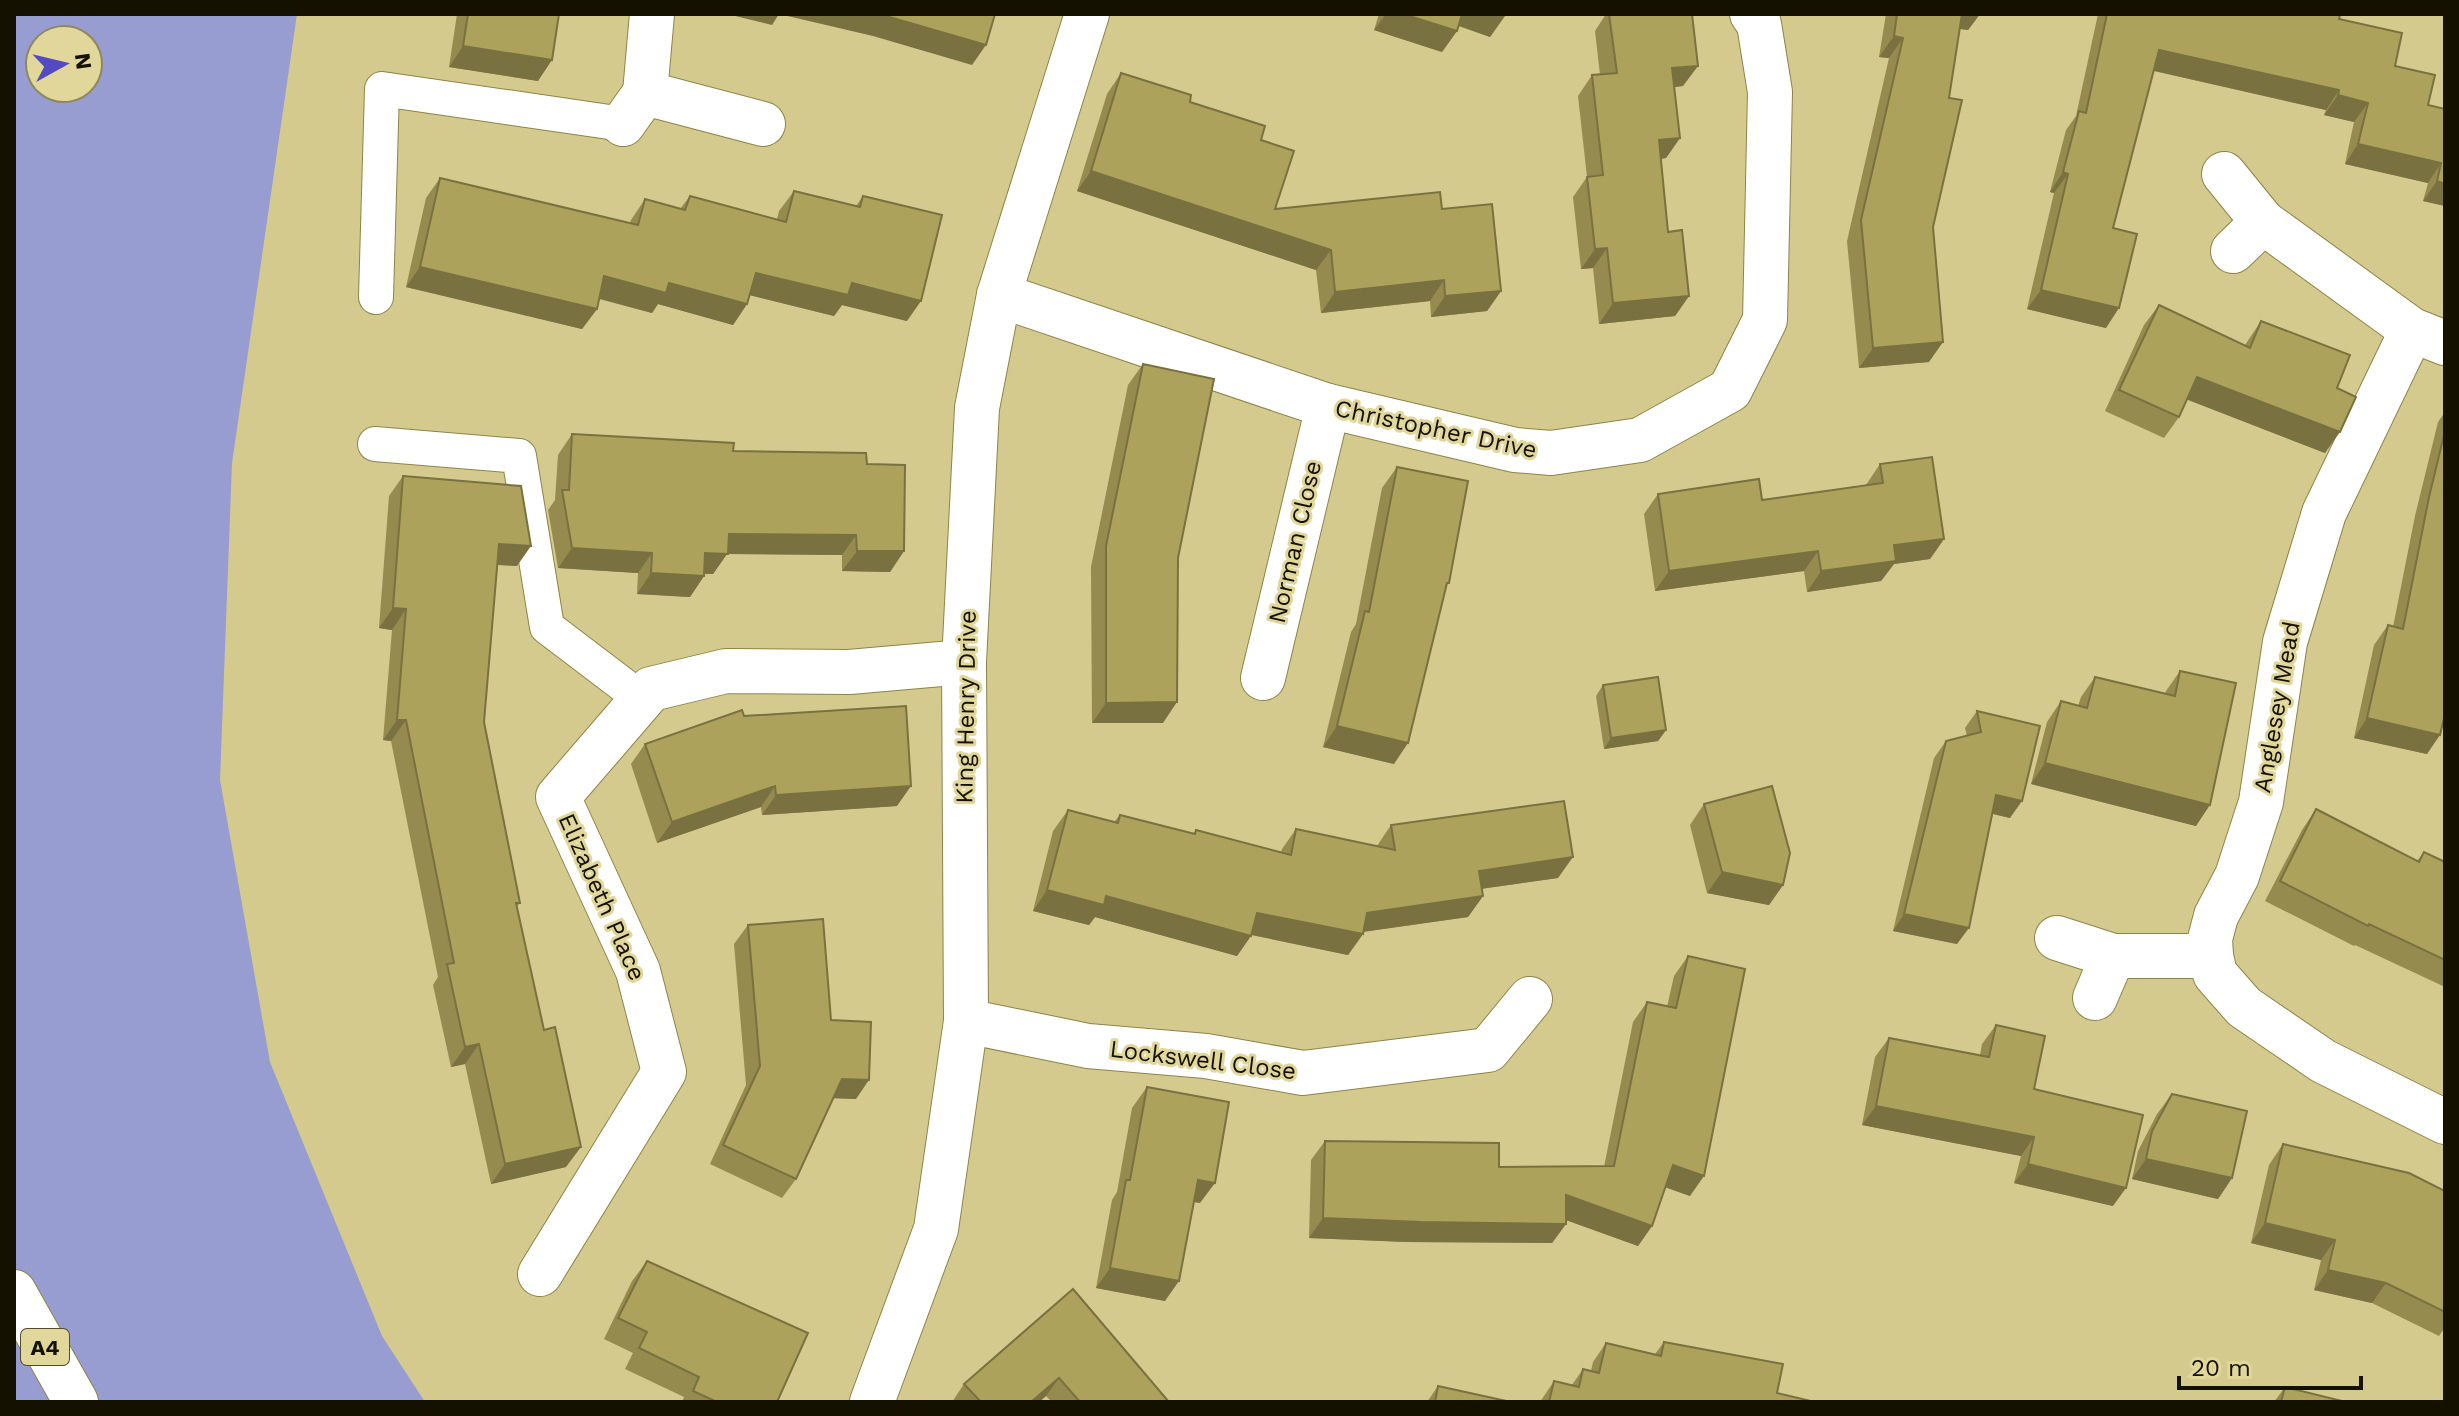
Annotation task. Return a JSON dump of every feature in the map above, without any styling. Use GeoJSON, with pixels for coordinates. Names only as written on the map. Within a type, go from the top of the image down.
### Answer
{"type":"FeatureCollection","features":[{"type":"Feature","properties":{"kind":"street"},"geometry":{"type":"LineString","coordinates":[[652,14],[634,109],[763,124]]}},
{"type":"Feature","properties":{"kind":"street","name":"King Henry Drive"},"geometry":{"type":"LineString","coordinates":[[872,1402],[936,1229],[966,1021],[964,662],[977,408],[999,295],[1087,14]]}},
{"type":"Feature","properties":{"kind":"street","name":"Christopher Drive"},"geometry":{"type":"LineString","coordinates":[[999,295],[1328,406],[1515,450],[1551,453],[1640,440],[1730,390],[1765,320],[1770,92],[1759,24],[1752,14]]}},
{"type":"Feature","properties":{"kind":"street","name":"Anglesey Mead"},"geometry":{"type":"LineString","coordinates":[[2211,956],[2210,939],[2216,916],[2237,876],[2261,802],[2285,642],[2324,513],[2429,336],[2248,237],[2224,174]]}},
{"type":"Feature","properties":{"kind":"street","name":"Norman Close"},"geometry":{"type":"LineString","coordinates":[[1263,678],[1328,406]]}},
{"type":"Feature","properties":{"kind":"street","name":"Elizabeth Place"},"geometry":{"type":"LineString","coordinates":[[540,1274],[664,1072],[638,971],[558,797],[651,689],[726,671],[849,672],[964,662]]}},
{"type":"Feature","properties":{"kind":"street"},"geometry":{"type":"LineString","coordinates":[[2057,938],[2113,956],[2211,956],[2215,974],[2244,1007],[2323,1061],[2445,1122]]}},
{"type":"Feature","properties":{"kind":"street"},"geometry":{"type":"LineString","coordinates":[[2095,998],[2113,956]]}},
{"type":"Feature","properties":{"kind":"street","name":"Lockswell Close"},"geometry":{"type":"LineString","coordinates":[[966,1021],[1088,1046],[1206,1056],[1303,1073],[1497,1064],[1530,999]]}},
{"type":"Feature","properties":{"kind":"street","name":"A4"},"geometry":{"type":"LineString","coordinates":[[14,1292],[76,1402]]}},
{"type":"Feature","properties":{"kind":"lane"},"geometry":{"type":"LineString","coordinates":[[376,297],[382,89],[634,109]]}},
{"type":"Feature","properties":{"kind":"lane"},"geometry":{"type":"LineString","coordinates":[[375,444],[519,456],[547,627],[643,700]]}},
{"type":"Feature","properties":{"kind":"shaded area"},"geometry":{"type":"Polygon","coordinates":[[[14,14],[297,14],[232,463],[220,780],[270,1062],[382,1336],[425,1402],[14,1402],[14,14]]]}},
{"type":"Feature","properties":{"kind":"building"},"geometry":{"type":"Polygon","coordinates":[[[468,14],[559,14],[552,60],[463,46],[468,14]]]}},
{"type":"Feature","properties":{"kind":"building"},"geometry":{"type":"Polygon","coordinates":[[[879,14],[995,14],[986,45],[879,14]]]}},
{"type":"Feature","properties":{"kind":"building"},"geometry":{"type":"Polygon","coordinates":[[[1403,14],[1462,14],[1457,31],[1403,14]]]}},
{"type":"Feature","properties":{"kind":"building"},"geometry":{"type":"Polygon","coordinates":[[[1609,14],[1692,14],[1698,66],[1672,68],[1680,138],[1659,140],[1668,232],[1682,230],[1689,296],[1613,303],[1607,248],[1595,249],[1587,177],[1603,175],[1592,75],[1617,73],[1609,14]]]}},
{"type":"Feature","properties":{"kind":"building"},"geometry":{"type":"Polygon","coordinates":[[[1897,14],[1962,14],[1949,98],[1962,100],[1933,227],[1943,342],[1873,348],[1861,220],[1903,38],[1894,36],[1897,14]]]}},
{"type":"Feature","properties":{"kind":"building"},"geometry":{"type":"Polygon","coordinates":[[[2107,14],[2335,14],[2340,15],[2339,19],[2402,33],[2395,66],[2435,75],[2428,105],[2445,109],[2445,184],[2437,181],[2441,163],[2358,144],[2368,103],[2338,95],[2339,90],[2159,50],[2113,228],[2137,234],[2119,308],[2041,290],[2068,174],[2063,172],[2079,111],[2086,113],[2107,14]]]}},
{"type":"Feature","properties":{"kind":"building"},"geometry":{"type":"Polygon","coordinates":[[[1121,73],[1191,95],[1190,102],[1265,126],[1261,140],[1294,151],[1275,209],[1440,192],[1442,209],[1492,204],[1501,291],[1445,296],[1444,280],[1335,292],[1331,250],[1091,171],[1121,73]]]}},
{"type":"Feature","properties":{"kind":"building"},"geometry":{"type":"Polygon","coordinates":[[[440,178],[638,225],[645,199],[685,210],[690,196],[786,222],[794,191],[860,207],[863,196],[942,215],[921,301],[852,283],[848,295],[756,273],[747,304],[669,283],[666,293],[604,276],[597,309],[420,267],[440,178]]]}},
{"type":"Feature","properties":{"kind":"building"},"geometry":{"type":"Polygon","coordinates":[[[2159,305],[2250,348],[2261,321],[2350,355],[2337,388],[2356,397],[2340,432],[2197,377],[2179,417],[2119,390],[2159,305]]]}},
{"type":"Feature","properties":{"kind":"building"},"geometry":{"type":"Polygon","coordinates":[[[1143,364],[1214,379],[1178,558],[1177,702],[1106,703],[1106,546],[1143,364]]]}},
{"type":"Feature","properties":{"kind":"building"},"geometry":{"type":"Polygon","coordinates":[[[2445,431],[2445,714],[2440,735],[2367,718],[2388,625],[2403,629],[2445,431]]]}},
{"type":"Feature","properties":{"kind":"building"},"geometry":{"type":"Polygon","coordinates":[[[572,434],[734,443],[733,451],[866,453],[867,464],[905,465],[904,551],[857,551],[856,535],[729,534],[728,554],[705,553],[704,576],[651,573],[652,553],[572,548],[562,490],[569,490],[572,434]]]}},
{"type":"Feature","properties":{"kind":"building"},"geometry":{"type":"Polygon","coordinates":[[[1932,457],[1944,539],[1894,545],[1896,561],[1821,571],[1818,551],[1669,571],[1658,494],[1759,479],[1762,500],[1883,483],[1880,464],[1932,457]]]}},
{"type":"Feature","properties":{"kind":"building"},"geometry":{"type":"Polygon","coordinates":[[[1397,467],[1468,481],[1449,583],[1408,743],[1337,726],[1365,611],[1369,612],[1397,467]]]}},
{"type":"Feature","properties":{"kind":"building"},"geometry":{"type":"Polygon","coordinates":[[[403,476],[521,486],[531,546],[499,544],[484,722],[520,903],[516,903],[544,1030],[555,1027],[581,1147],[505,1164],[479,1044],[465,1047],[447,964],[454,963],[406,720],[397,720],[406,609],[393,608],[403,476]]]}},
{"type":"Feature","properties":{"kind":"building"},"geometry":{"type":"Polygon","coordinates":[[[2180,671],[2236,683],[2210,805],[2045,763],[2061,701],[2087,708],[2095,677],[2175,696],[2180,671]]]}},
{"type":"Feature","properties":{"kind":"building"},"geometry":{"type":"Polygon","coordinates":[[[1658,677],[1666,730],[1611,738],[1603,685],[1658,677]]]}},
{"type":"Feature","properties":{"kind":"building"},"geometry":{"type":"Polygon","coordinates":[[[906,706],[911,786],[776,795],[775,786],[672,822],[645,744],[742,710],[744,716],[906,706]]]}},
{"type":"Feature","properties":{"kind":"building"},"geometry":{"type":"Polygon","coordinates":[[[1977,711],[2040,726],[2022,801],[1996,795],[1969,928],[1904,914],[1946,741],[1981,732],[1977,711]]]}},
{"type":"Feature","properties":{"kind":"building"},"geometry":{"type":"Polygon","coordinates":[[[1772,786],[1790,853],[1783,885],[1722,872],[1704,804],[1772,786]]]}},
{"type":"Feature","properties":{"kind":"building"},"geometry":{"type":"Polygon","coordinates":[[[1564,801],[1573,857],[1479,871],[1483,896],[1367,913],[1363,934],[1257,913],[1251,936],[1106,896],[1104,905],[1047,890],[1068,810],[1118,823],[1120,815],[1195,834],[1196,830],[1291,855],[1296,829],[1395,850],[1391,825],[1564,801]]]}},
{"type":"Feature","properties":{"kind":"building"},"geometry":{"type":"Polygon","coordinates":[[[2316,809],[2419,862],[2424,852],[2445,862],[2445,960],[2368,926],[2280,881],[2316,809]]]}},
{"type":"Feature","properties":{"kind":"building"},"geometry":{"type":"Polygon","coordinates":[[[823,919],[831,1020],[871,1022],[869,1080],[842,1079],[796,1179],[723,1145],[760,1066],[748,925],[823,919]]]}},
{"type":"Feature","properties":{"kind":"building"},"geometry":{"type":"Polygon","coordinates":[[[1688,956],[1745,969],[1704,1176],[1673,1165],[1652,1226],[1566,1195],[1566,1224],[1323,1218],[1325,1141],[1499,1143],[1499,1167],[1614,1166],[1647,1002],[1676,1008],[1688,956]]]}},
{"type":"Feature","properties":{"kind":"building"},"geometry":{"type":"Polygon","coordinates":[[[1996,1025],[2045,1036],[2034,1089],[2143,1115],[2126,1188],[2028,1164],[2034,1137],[1876,1106],[1889,1038],[1989,1057],[1996,1025]]]}},
{"type":"Feature","properties":{"kind":"building"},"geometry":{"type":"Polygon","coordinates":[[[1147,1087],[1229,1102],[1215,1183],[1198,1180],[1179,1281],[1110,1268],[1147,1087]]]}},
{"type":"Feature","properties":{"kind":"building"},"geometry":{"type":"Polygon","coordinates":[[[2172,1094],[2247,1111],[2232,1178],[2146,1159],[2152,1131],[2172,1094]]]}},
{"type":"Feature","properties":{"kind":"building"},"geometry":{"type":"Polygon","coordinates":[[[2283,1144],[2409,1173],[2445,1191],[2445,1312],[2386,1283],[2328,1270],[2335,1240],[2265,1223],[2283,1144]]]}},
{"type":"Feature","properties":{"kind":"building"},"geometry":{"type":"Polygon","coordinates":[[[647,1261],[808,1333],[777,1402],[717,1402],[693,1391],[699,1377],[639,1348],[647,1332],[618,1318],[647,1261]]]}},
{"type":"Feature","properties":{"kind":"building"},"geometry":{"type":"Polygon","coordinates":[[[1073,1289],[1169,1402],[1080,1402],[1059,1378],[1031,1402],[981,1402],[964,1384],[1073,1289]]]}},
{"type":"Feature","properties":{"kind":"building"},"geometry":{"type":"Polygon","coordinates":[[[1664,1342],[1783,1364],[1777,1393],[1815,1402],[1549,1402],[1554,1381],[1579,1387],[1583,1369],[1599,1373],[1606,1343],[1661,1356],[1664,1342]]]}},
{"type":"Feature","properties":{"kind":"building"},"geometry":{"type":"Polygon","coordinates":[[[1438,1386],[1511,1402],[1435,1402],[1438,1386]]]}},
{"type":"Feature","properties":{"kind":"building"},"geometry":{"type":"Polygon","coordinates":[[[2285,1387],[2346,1402],[2281,1402],[2285,1387]]]}}]}
